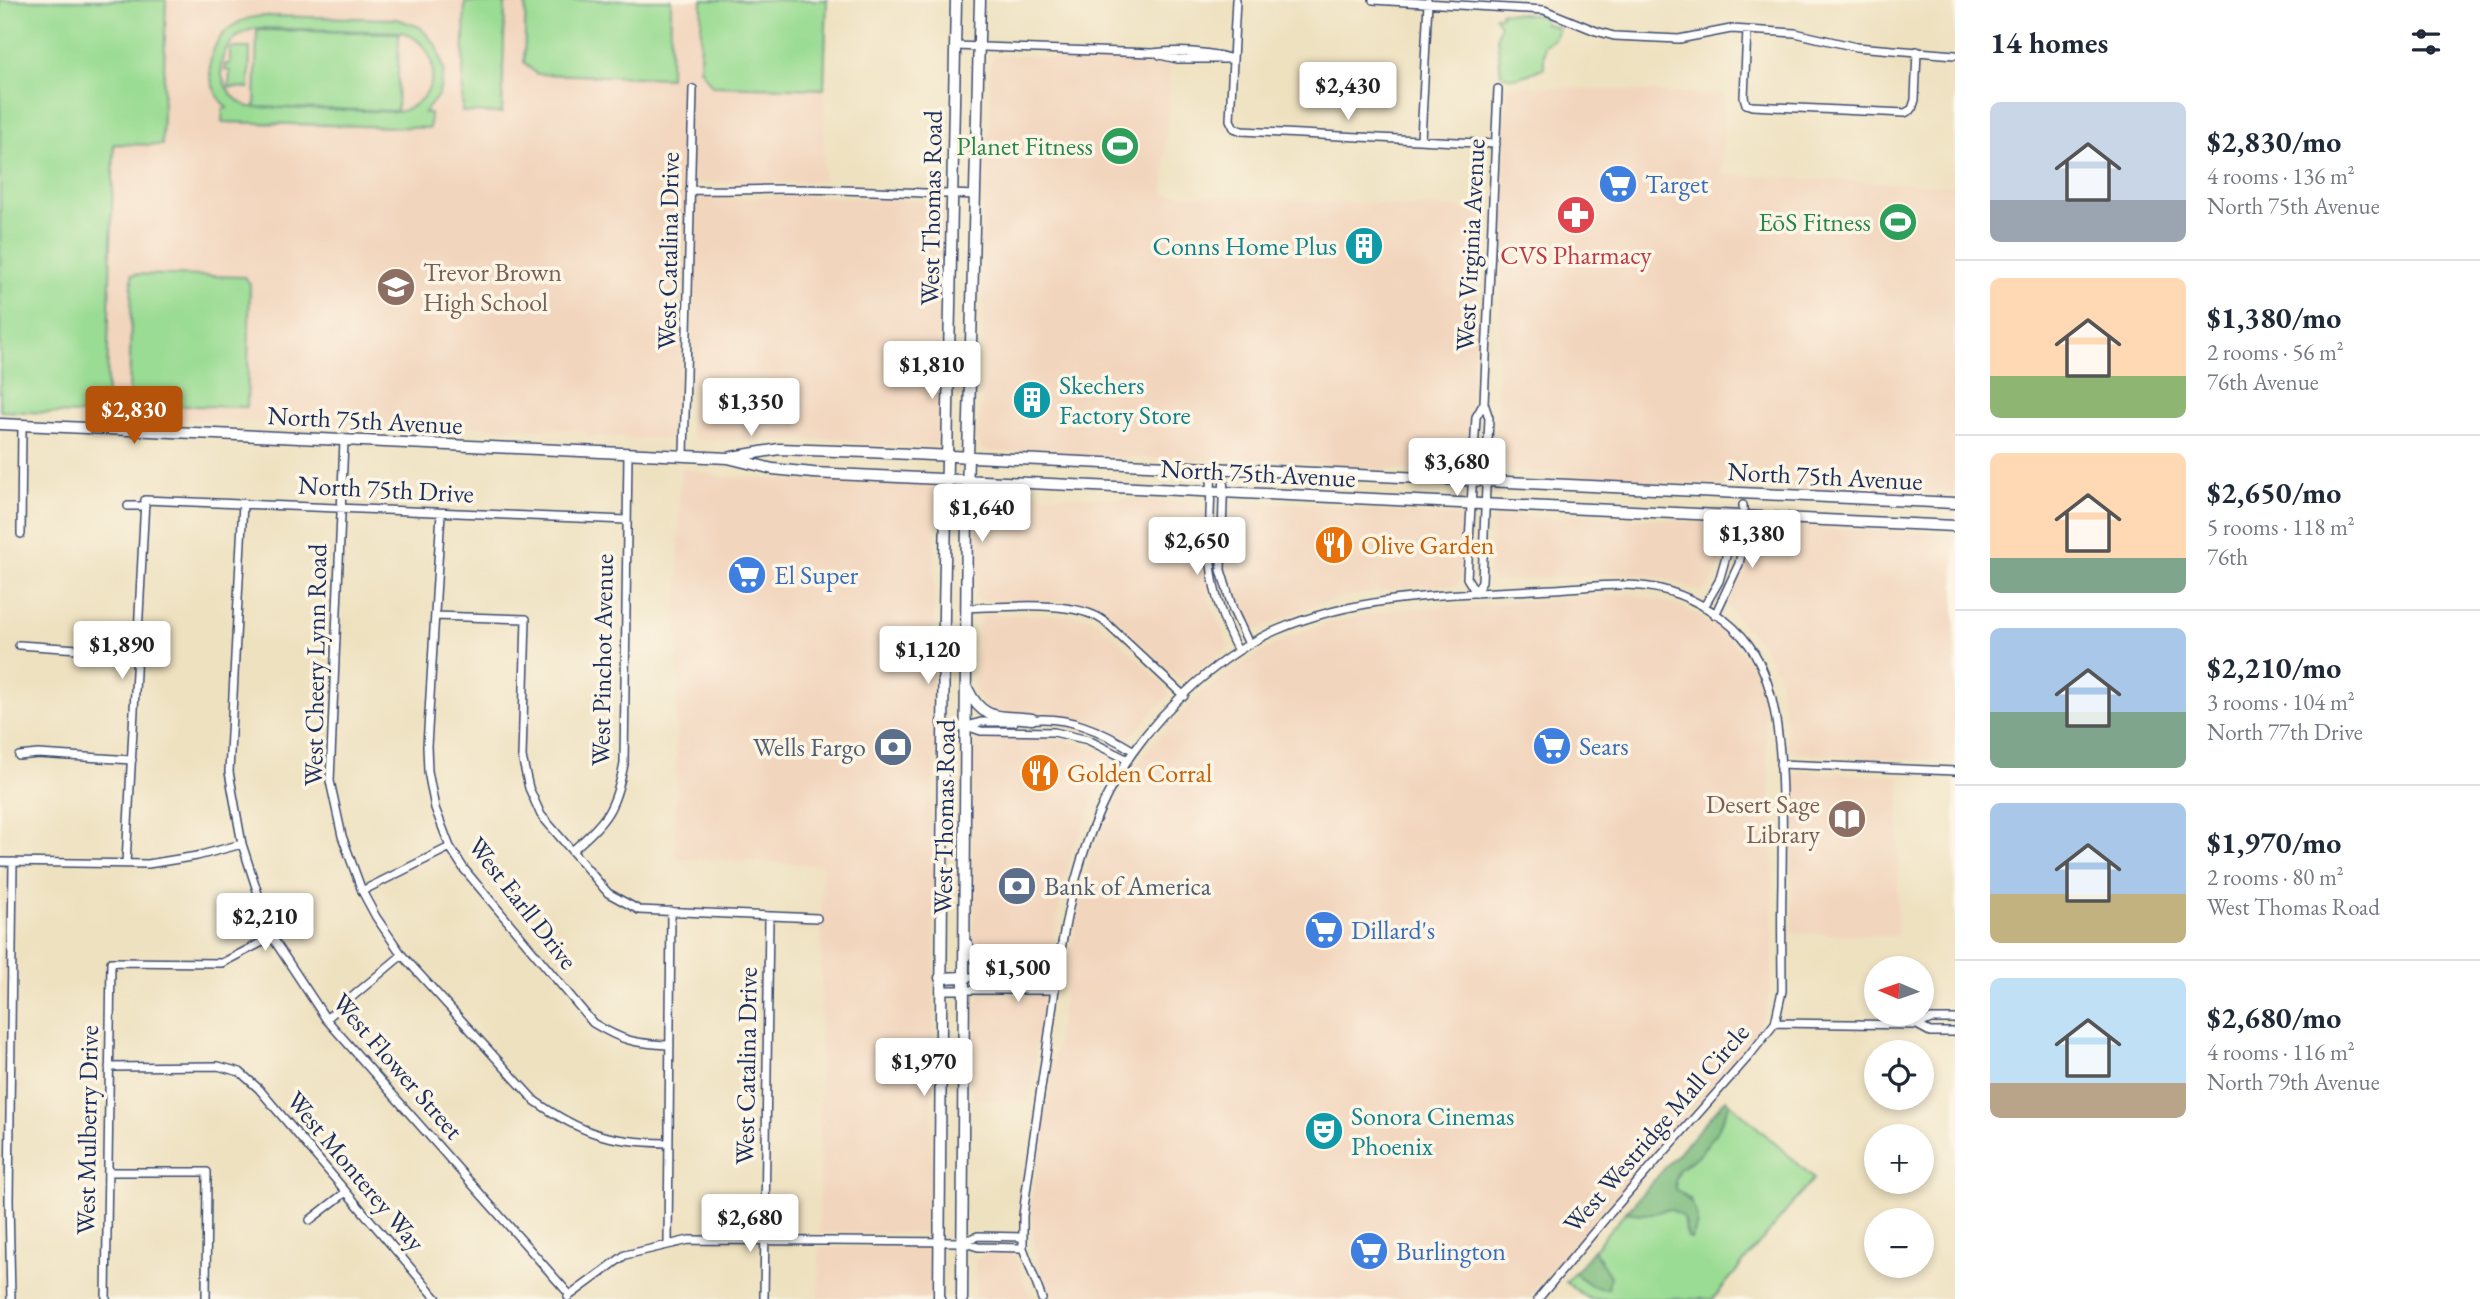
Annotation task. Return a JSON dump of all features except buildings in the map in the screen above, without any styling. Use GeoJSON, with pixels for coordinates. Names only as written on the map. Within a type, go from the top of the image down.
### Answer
{"type":"FeatureCollection","features":[{"type":"Feature","properties":{"kind":"main road","name":"West Thomas Road"},"geometry":{"type":"LineString","coordinates":[[939,1299],[946,479],[956,0]]}},
{"type":"Feature","properties":{"kind":"main road","name":"West Thomas Road"},"geometry":{"type":"LineString","coordinates":[[962,1299],[967,480],[980,0]]}},
{"type":"Feature","properties":{"kind":"main road","name":"North 75th Avenue"},"geometry":{"type":"LineString","coordinates":[[0,425],[684,455],[728,458],[773,469],[946,479],[1955,526]]}},
{"type":"Feature","properties":{"kind":"main road","name":"North 75th Avenue"},"geometry":{"type":"LineString","coordinates":[[728,458],[779,449],[1955,503]]}},
{"type":"Feature","properties":{"kind":"main road"},"geometry":{"type":"LineString","coordinates":[[966,687],[975,703],[986,714],[1032,719]]}},
{"type":"Feature","properties":{"kind":"main road"},"geometry":{"type":"LineString","coordinates":[[964,934],[969,950],[985,967],[1026,976]]}},
{"type":"Feature","properties":{"kind":"main road"},"geometry":{"type":"LineString","coordinates":[[940,978],[964,977]]}},
{"type":"Feature","properties":{"kind":"street"},"geometry":{"type":"LineString","coordinates":[[1236,0],[1230,120],[1234,128],[1242,131],[1496,144]]}},
{"type":"Feature","properties":{"kind":"street"},"geometry":{"type":"LineString","coordinates":[[1373,0],[1544,10],[1615,36],[1679,39],[1731,29],[1795,33],[1856,47],[1955,55]]}},
{"type":"Feature","properties":{"kind":"street"},"geometry":{"type":"LineString","coordinates":[[1421,140],[1428,2]]}},
{"type":"Feature","properties":{"kind":"street"},"geometry":{"type":"LineString","coordinates":[[1747,30],[1744,97],[1746,104],[1758,106],[1905,113],[1912,109],[1915,100],[1917,51]]}},
{"type":"Feature","properties":{"kind":"street"},"geometry":{"type":"LineString","coordinates":[[955,46],[1152,53],[1177,59],[1215,53],[1234,59]]}},
{"type":"Feature","properties":{"kind":"street","name":"West Catalina Drive"},"geometry":{"type":"LineString","coordinates":[[684,455],[692,89]]}},
{"type":"Feature","properties":{"kind":"street","name":"West Virginia Avenue"},"geometry":{"type":"LineString","coordinates":[[1476,593],[1482,581],[1489,418],[1484,403],[1499,89]]}},
{"type":"Feature","properties":{"kind":"street"},"geometry":{"type":"LineString","coordinates":[[690,190],[733,192],[784,189],[975,195]]}},
{"type":"Feature","properties":{"kind":"street","name":"West Virginia Avenue"},"geometry":{"type":"LineString","coordinates":[[1476,593],[1467,578],[1476,417],[1484,403]]}},
{"type":"Feature","properties":{"kind":"street"},"geometry":{"type":"LineString","coordinates":[[21,534],[22,426]]}},
{"type":"Feature","properties":{"kind":"street","name":"West Cheery Lynn Road"},"geometry":{"type":"LineString","coordinates":[[344,440],[330,781],[342,836],[362,891],[402,955],[535,1101],[561,1119],[586,1131],[626,1142],[667,1143]]}},
{"type":"Feature","properties":{"kind":"street","name":"West Pinchot Avenue"},"geometry":{"type":"LineString","coordinates":[[573,850],[602,824],[613,806],[624,764],[628,453]]}},
{"type":"Feature","properties":{"kind":"street"},"geometry":{"type":"LineString","coordinates":[[1212,468],[1209,552],[1212,580],[1224,622],[1238,650]]}},
{"type":"Feature","properties":{"kind":"street"},"geometry":{"type":"LineString","coordinates":[[1224,468],[1222,570],[1233,610],[1249,643]]}},
{"type":"Feature","properties":{"kind":"street"},"geometry":{"type":"LineString","coordinates":[[126,863],[145,503]]}},
{"type":"Feature","properties":{"kind":"street","name":"North 75th Drive"},"geometry":{"type":"LineString","coordinates":[[128,506],[145,503],[243,503],[626,520]]}},
{"type":"Feature","properties":{"kind":"street","name":"West Flower Street"},"geometry":{"type":"LineString","coordinates":[[243,503],[229,772],[242,844],[272,937],[326,1018],[568,1297]]}},
{"type":"Feature","properties":{"kind":"street"},"geometry":{"type":"LineString","coordinates":[[1716,615],[1739,564],[1745,534],[1743,505]]}},
{"type":"Feature","properties":{"kind":"street","name":"West Earll Drive"},"geometry":{"type":"LineString","coordinates":[[441,513],[427,746],[428,771],[435,808],[450,847],[464,869],[593,1023],[621,1039],[668,1045]]}},
{"type":"Feature","properties":{"kind":"street"},"geometry":{"type":"LineString","coordinates":[[1704,607],[1719,581],[1734,528],[1743,517]]}},
{"type":"Feature","properties":{"kind":"street","name":"West Westridge Mall Circle"},"geometry":{"type":"LineString","coordinates":[[1023,1248],[1024,1209],[1056,976],[1079,862],[1104,801],[1133,751],[1152,727],[1184,695],[1249,643],[1298,622],[1340,609],[1466,593],[1625,584],[1670,591],[1704,607],[1745,640],[1763,670],[1771,694],[1780,764],[1782,991],[1775,1023],[1720,1090],[1588,1237],[1538,1299]]}},
{"type":"Feature","properties":{"kind":"street"},"geometry":{"type":"LineString","coordinates":[[966,608],[1055,607],[1090,612],[1104,621],[1184,695]]}},
{"type":"Feature","properties":{"kind":"street"},"geometry":{"type":"LineString","coordinates":[[435,616],[526,619],[522,757],[529,788],[541,815],[608,893],[639,910],[817,918]]}},
{"type":"Feature","properties":{"kind":"street"},"geometry":{"type":"LineString","coordinates":[[19,645],[137,653]]}},
{"type":"Feature","properties":{"kind":"street"},"geometry":{"type":"LineString","coordinates":[[943,726],[1032,719],[1061,721],[1087,726],[1133,751]]}},
{"type":"Feature","properties":{"kind":"street"},"geometry":{"type":"LineString","coordinates":[[966,726],[981,731],[1055,732],[1088,740],[1128,760]]}},
{"type":"Feature","properties":{"kind":"street"},"geometry":{"type":"LineString","coordinates":[[19,756],[38,754],[132,760]]}},
{"type":"Feature","properties":{"kind":"street"},"geometry":{"type":"LineString","coordinates":[[1780,764],[1955,771]]}},
{"type":"Feature","properties":{"kind":"street"},"geometry":{"type":"LineString","coordinates":[[0,862],[148,864],[197,856],[242,844]]}},
{"type":"Feature","properties":{"kind":"street"},"geometry":{"type":"LineString","coordinates":[[362,891],[450,847]]}},
{"type":"Feature","properties":{"kind":"street"},"geometry":{"type":"LineString","coordinates":[[11,1299],[9,1200],[13,862]]}},
{"type":"Feature","properties":{"kind":"street"},"geometry":{"type":"LineString","coordinates":[[668,1244],[671,911]]}},
{"type":"Feature","properties":{"kind":"street","name":"West Catalina Drive"},"geometry":{"type":"LineString","coordinates":[[764,1299],[769,917]]}},
{"type":"Feature","properties":{"kind":"street","name":"West Mulberry Drive"},"geometry":{"type":"LineString","coordinates":[[106,1299],[111,962],[222,963],[272,937]]}},
{"type":"Feature","properties":{"kind":"street"},"geometry":{"type":"LineString","coordinates":[[326,1018],[402,955]]}},
{"type":"Feature","properties":{"kind":"street"},"geometry":{"type":"LineString","coordinates":[[964,977],[1056,976]]}},
{"type":"Feature","properties":{"kind":"street"},"geometry":{"type":"LineString","coordinates":[[940,990],[1054,990]]}},
{"type":"Feature","properties":{"kind":"street"},"geometry":{"type":"LineString","coordinates":[[1934,1019],[1955,1019]]}},
{"type":"Feature","properties":{"kind":"street"},"geometry":{"type":"LineString","coordinates":[[1775,1023],[1864,1024]]}},
{"type":"Feature","properties":{"kind":"street"},"geometry":{"type":"LineString","coordinates":[[1920,1026],[1930,1032],[1955,1032]]}},
{"type":"Feature","properties":{"kind":"street","name":"West Monterey Way"},"geometry":{"type":"LineString","coordinates":[[109,1067],[218,1066],[240,1072],[259,1089],[435,1298]]}},
{"type":"Feature","properties":{"kind":"street"},"geometry":{"type":"LineString","coordinates":[[108,1172],[207,1172],[206,1299]]}},
{"type":"Feature","properties":{"kind":"street"},"geometry":{"type":"LineString","coordinates":[[310,1220],[346,1192]]}},
{"type":"Feature","properties":{"kind":"street"},"geometry":{"type":"LineString","coordinates":[[0,1200],[9,1200]]}},
{"type":"Feature","properties":{"kind":"street"},"geometry":{"type":"LineString","coordinates":[[962,1242],[978,1236],[1023,1237]]}},
{"type":"Feature","properties":{"kind":"street"},"geometry":{"type":"LineString","coordinates":[[568,1297],[625,1255],[688,1240],[764,1240],[962,1242],[978,1247],[1023,1248],[1042,1299]]}},
{"type":"Feature","properties":{"kind":"shaded area","name":"Trevor Brown High School"},"geometry":{"type":"Polygon","coordinates":[[[117,0],[827,0],[823,182],[686,183],[681,392],[675,429],[671,437],[666,439],[590,437],[583,430],[446,426],[427,430],[405,424],[361,421],[327,426],[106,415],[117,0]]]}},
{"type":"Feature","properties":{"kind":"shaded area"},"geometry":{"type":"Polygon","coordinates":[[[995,55],[1170,64],[1164,194],[1485,209],[1465,467],[1456,473],[1342,467],[1298,461],[1235,458],[1200,461],[988,451],[982,448],[976,438],[982,402],[984,300],[981,269],[984,171],[990,118],[990,63],[995,55]]]}},
{"type":"Feature","properties":{"kind":"shaded area"},"geometry":{"type":"Polygon","coordinates":[[[1507,85],[1725,95],[1722,174],[1955,186],[1955,494],[1774,489],[1757,481],[1731,486],[1605,480],[1565,473],[1510,471],[1499,466],[1495,458],[1507,85]]]}},
{"type":"Feature","properties":{"kind":"shaded area"},"geometry":{"type":"Polygon","coordinates":[[[794,195],[938,202],[944,207],[939,283],[939,436],[932,446],[868,445],[841,439],[699,440],[692,436],[690,431],[697,201],[704,197],[737,199],[794,195]]]}},
{"type":"Feature","properties":{"kind":"shaded area"},"geometry":{"type":"Polygon","coordinates":[[[680,468],[727,477],[926,485],[938,494],[935,527],[933,711],[936,742],[931,812],[935,864],[931,1227],[927,1233],[819,1233],[822,865],[675,858],[680,468]]]}},
{"type":"Feature","properties":{"kind":"shaded area"},"geometry":{"type":"Polygon","coordinates":[[[985,489],[1196,503],[1204,513],[1204,565],[1212,607],[1228,648],[1187,679],[1179,680],[1109,613],[1069,602],[978,600],[975,596],[975,506],[978,493],[985,489]]]}},
{"type":"Feature","properties":{"kind":"shaded area"},"geometry":{"type":"Polygon","coordinates":[[[1243,501],[1325,505],[1457,517],[1463,525],[1461,580],[1456,585],[1392,589],[1337,599],[1250,633],[1232,591],[1227,561],[1229,511],[1232,505],[1243,501]]]}},
{"type":"Feature","properties":{"kind":"shaded area"},"geometry":{"type":"Polygon","coordinates":[[[1503,513],[1558,519],[1575,515],[1716,523],[1723,528],[1727,537],[1715,578],[1702,592],[1673,581],[1639,574],[1492,581],[1489,574],[1492,524],[1495,518],[1503,513]]]}},
{"type":"Feature","properties":{"kind":"shaded area"},"geometry":{"type":"Polygon","coordinates":[[[1763,525],[1955,534],[1955,762],[1795,753],[1788,749],[1778,674],[1763,646],[1727,607],[1743,570],[1751,535],[1757,527],[1763,525]]]}},
{"type":"Feature","properties":{"kind":"shaded area"},"geometry":{"type":"Polygon","coordinates":[[[1632,594],[1678,605],[1715,625],[1748,659],[1758,680],[1764,709],[1772,812],[1773,948],[1770,993],[1765,1013],[1753,1037],[1526,1299],[1054,1299],[1039,1270],[1034,1248],[1032,1199],[1075,927],[1091,853],[1117,799],[1154,741],[1201,694],[1234,669],[1279,642],[1328,623],[1391,610],[1632,594]]]}},
{"type":"Feature","properties":{"kind":"shaded area"},"geometry":{"type":"Polygon","coordinates":[[[986,614],[1056,615],[1086,617],[1096,621],[1130,651],[1168,690],[1169,695],[1129,738],[1092,722],[1048,713],[995,712],[987,709],[976,693],[974,682],[979,620],[986,614]]]}},
{"type":"Feature","properties":{"kind":"shaded area"},"geometry":{"type":"Polygon","coordinates":[[[986,736],[1058,738],[1097,749],[1112,757],[1114,761],[1075,844],[1063,886],[1050,964],[1042,969],[997,968],[980,960],[972,946],[976,885],[972,869],[973,750],[977,740],[986,736]]]}},
{"type":"Feature","properties":{"kind":"shaded area"},"geometry":{"type":"Polygon","coordinates":[[[1799,771],[1900,776],[1897,936],[1792,933],[1793,827],[1790,786],[1792,776],[1799,771]]]}},
{"type":"Feature","properties":{"kind":"shaded area"},"geometry":{"type":"Polygon","coordinates":[[[1040,995],[1043,998],[1029,1101],[972,1100],[975,1007],[980,997],[1040,995]]]}},
{"type":"Feature","properties":{"kind":"shaded area"},"geometry":{"type":"Polygon","coordinates":[[[819,1247],[924,1247],[930,1250],[932,1299],[819,1299],[819,1247]]]}},
{"type":"Feature","properties":{"kind":"shaded area"},"geometry":{"type":"Polygon","coordinates":[[[985,1254],[1015,1255],[1031,1299],[975,1299],[975,1260],[985,1254]]]}},
{"type":"Feature","properties":{"kind":"green space"},"geometry":{"type":"Polygon","coordinates":[[[0,0],[166,0],[162,145],[114,144],[106,415],[0,411],[0,0]]]}},
{"type":"Feature","properties":{"kind":"green space"},"geometry":{"type":"Polygon","coordinates":[[[505,0],[524,0],[524,3],[505,3],[502,113],[462,112],[465,2],[504,3],[505,0]]]}},
{"type":"Feature","properties":{"kind":"green space"},"geometry":{"type":"Polygon","coordinates":[[[526,0],[671,0],[670,78],[536,74],[524,62],[526,0]]]}},
{"type":"Feature","properties":{"kind":"green space"},"geometry":{"type":"Polygon","coordinates":[[[702,0],[827,0],[824,89],[712,86],[700,68],[702,0]]]}},
{"type":"Feature","properties":{"kind":"green space"},"geometry":{"type":"Polygon","coordinates":[[[1501,12],[1544,16],[1544,23],[1559,28],[1553,40],[1544,45],[1544,68],[1518,78],[1501,74],[1497,36],[1500,26],[1495,16],[1501,16],[1501,12]]]}},
{"type":"Feature","properties":{"kind":"green space"},"geometry":{"type":"Polygon","coordinates":[[[264,16],[397,19],[420,27],[437,46],[444,70],[439,94],[424,113],[430,113],[430,128],[222,122],[223,109],[227,108],[216,94],[210,64],[221,36],[232,26],[247,19],[264,16]],[[258,28],[243,33],[232,41],[225,52],[222,76],[236,99],[249,107],[398,112],[413,106],[423,97],[433,74],[426,49],[416,39],[402,32],[258,28]]]}},
{"type":"Feature","properties":{"kind":"green space"},"geometry":{"type":"Polygon","coordinates":[[[257,30],[399,33],[397,111],[255,107],[257,30]]]}},
{"type":"Feature","properties":{"kind":"green space"},"geometry":{"type":"Polygon","coordinates":[[[230,48],[250,48],[249,88],[229,87],[230,71],[225,70],[225,64],[230,64],[230,48]]]}},
{"type":"Feature","properties":{"kind":"green space"},"geometry":{"type":"Polygon","coordinates":[[[132,274],[245,277],[250,284],[247,407],[135,405],[129,398],[132,274]]]}},
{"type":"Feature","properties":{"kind":"green space"},"geometry":{"type":"Polygon","coordinates":[[[1726,1099],[1730,1103],[1717,1131],[1699,1155],[1679,1169],[1675,1180],[1676,1189],[1688,1199],[1697,1217],[1691,1239],[1688,1238],[1683,1217],[1673,1211],[1647,1214],[1626,1212],[1726,1099]]]}},
{"type":"Feature","properties":{"kind":"green space"},"geometry":{"type":"Polygon","coordinates":[[[1730,1103],[1814,1178],[1713,1299],[1589,1299],[1566,1282],[1574,1273],[1594,1287],[1601,1259],[1593,1250],[1626,1212],[1647,1214],[1673,1211],[1683,1217],[1685,1233],[1691,1200],[1676,1189],[1675,1180],[1679,1169],[1699,1155],[1717,1131],[1730,1103]]]}},
{"type":"Feature","properties":{"kind":"green space"},"geometry":{"type":"Polygon","coordinates":[[[1593,1250],[1610,1276],[1608,1289],[1594,1287],[1574,1273],[1593,1250]]]}},
{"type":"Feature","properties":{"kind":"place","name":"Planet Fitness"},"geometry":{"type":"Point","coordinates":[1120,146]}},
{"type":"Feature","properties":{"kind":"place","name":"Target"},"geometry":{"type":"Point","coordinates":[1618,184]}},
{"type":"Feature","properties":{"kind":"place","name":"CVS Pharmacy"},"geometry":{"type":"Point","coordinates":[1576,215]}},
{"type":"Feature","properties":{"kind":"place","name":"EōS Fitness"},"geometry":{"type":"Point","coordinates":[1898,222]}},
{"type":"Feature","properties":{"kind":"place","name":"Conns Home Plus"},"geometry":{"type":"Point","coordinates":[1364,246]}},
{"type":"Feature","properties":{"kind":"place","name":"Trevor Brown High School"},"geometry":{"type":"Point","coordinates":[396,287]}},
{"type":"Feature","properties":{"kind":"place","name":"Skechers Factory Store"},"geometry":{"type":"Point","coordinates":[1032,400]}},
{"type":"Feature","properties":{"kind":"place","name":"Olive Garden"},"geometry":{"type":"Point","coordinates":[1334,545]}},
{"type":"Feature","properties":{"kind":"place","name":"El Super"},"geometry":{"type":"Point","coordinates":[747,575]}},
{"type":"Feature","properties":{"kind":"place","name":"Sears"},"geometry":{"type":"Point","coordinates":[1552,746]}},
{"type":"Feature","properties":{"kind":"place","name":"Wells Fargo"},"geometry":{"type":"Point","coordinates":[893,747]}},
{"type":"Feature","properties":{"kind":"place","name":"Golden Corral"},"geometry":{"type":"Point","coordinates":[1040,773]}},
{"type":"Feature","properties":{"kind":"place","name":"Desert Sage Library"},"geometry":{"type":"Point","coordinates":[1847,819]}},
{"type":"Feature","properties":{"kind":"place","name":"Bank of America"},"geometry":{"type":"Point","coordinates":[1017,886]}},
{"type":"Feature","properties":{"kind":"place","name":"Dillard's"},"geometry":{"type":"Point","coordinates":[1324,930]}},
{"type":"Feature","properties":{"kind":"place","name":"Sonora Cinemas Phoenix"},"geometry":{"type":"Point","coordinates":[1324,1131]}},
{"type":"Feature","properties":{"kind":"place","name":"Burlington"},"geometry":{"type":"Point","coordinates":[1369,1251]}}]}
